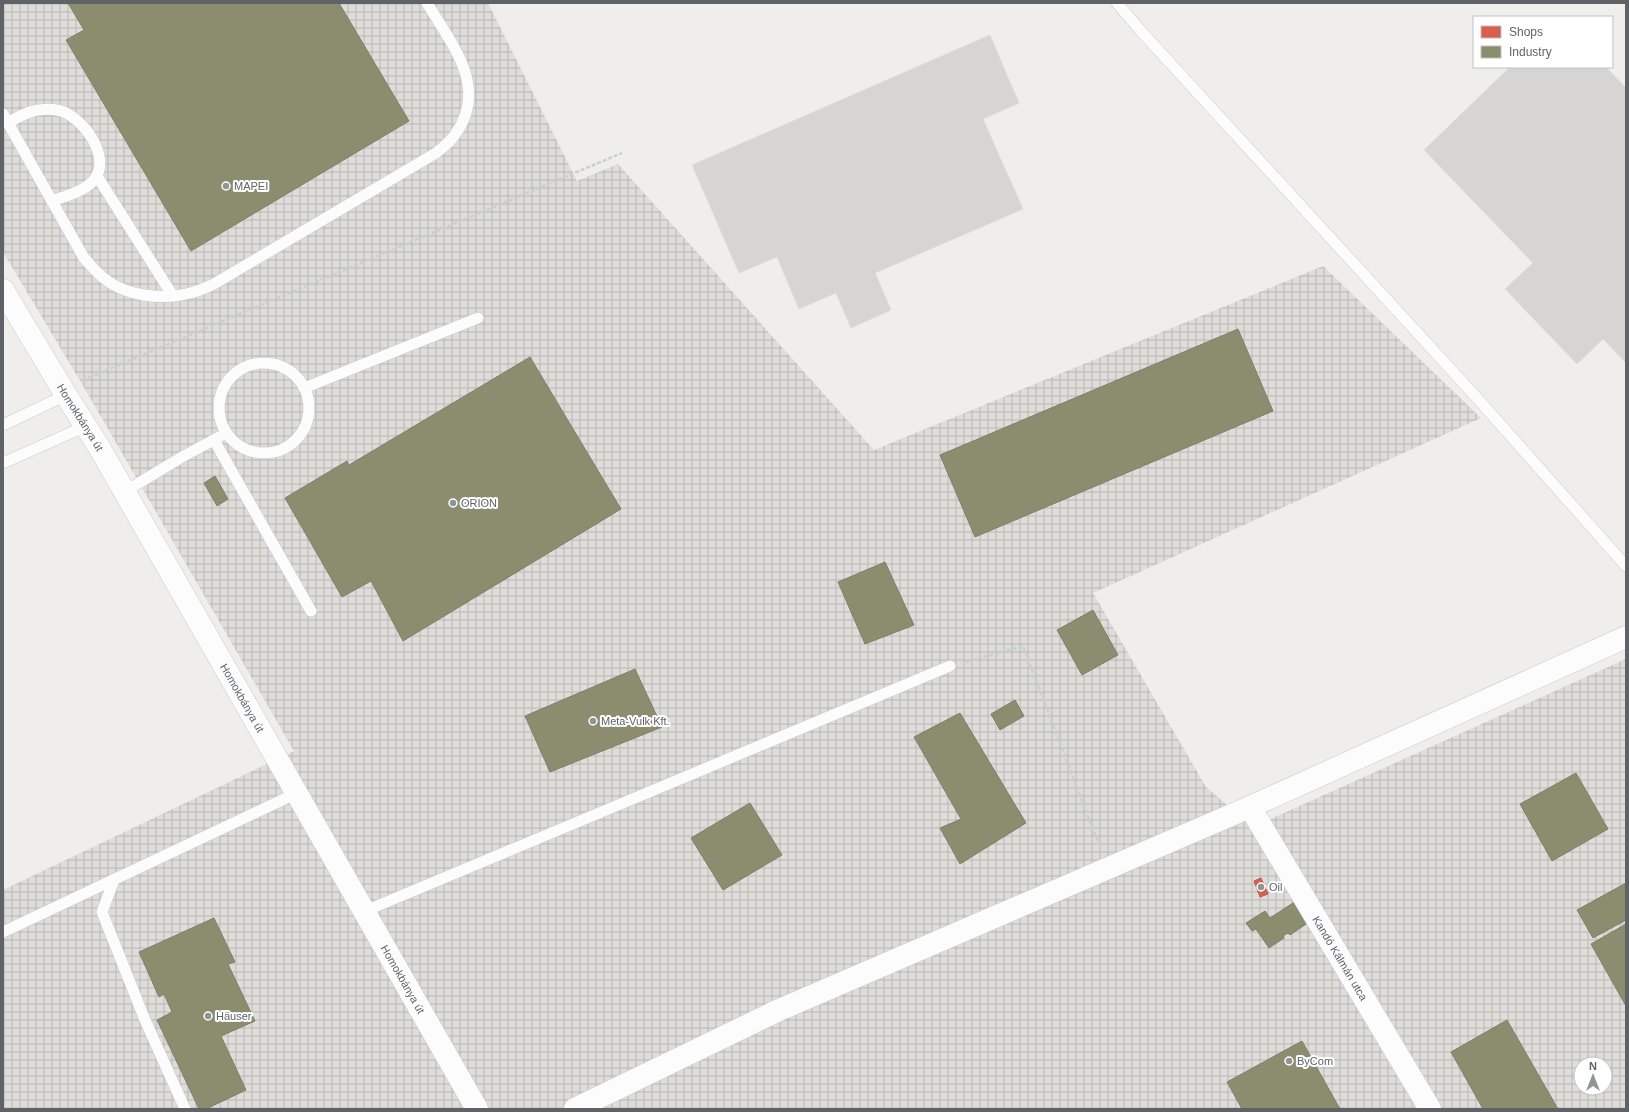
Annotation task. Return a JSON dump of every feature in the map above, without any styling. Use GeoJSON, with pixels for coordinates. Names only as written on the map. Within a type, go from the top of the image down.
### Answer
{"type":"FeatureCollection","features":[{"type":"Feature","properties":{"kind":"street","name":"Homokbánya út"},"geometry":{"type":"LineString","coordinates":[[3,290],[86,426],[365,912],[476,1109]]}},
{"type":"Feature","properties":{"kind":"street"},"geometry":{"type":"LineString","coordinates":[[575,1109],[779,1010],[1250,807],[1626,637]]}},
{"type":"Feature","properties":{"kind":"street","name":"Kandó Kálmán utca"},"geometry":{"type":"LineString","coordinates":[[1250,807],[1430,1109]]}},
{"type":"Feature","properties":{"kind":"lane"},"geometry":{"type":"LineString","coordinates":[[52,201],[85,188],[94,181],[99,172],[101,159],[98,148],[83,126],[73,116],[58,110],[42,110],[25,113],[6,119],[52,201],[84,258],[99,274],[114,285],[132,292],[161,297],[195,292],[214,284],[436,153],[453,138],[462,124],[467,109],[470,92],[466,70],[427,3]]}},
{"type":"Feature","properties":{"kind":"lane"},"geometry":{"type":"LineString","coordinates":[[1117,3],[1477,398],[1626,566]]}},
{"type":"Feature","properties":{"kind":"lane"},"geometry":{"type":"LineString","coordinates":[[96,176],[173,296]]}},
{"type":"Feature","properties":{"kind":"lane"},"geometry":{"type":"LineString","coordinates":[[304,388],[478,318]]}},
{"type":"Feature","properties":{"kind":"lane"},"geometry":{"type":"LineString","coordinates":[[266,363],[280,366],[292,373],[302,383],[308,396],[310,410],[307,424],[300,436],[290,446],[277,452],[263,453],[249,450],[236,443],[227,433],[221,420],[219,406],[222,393],[229,380],[239,371],[252,365],[266,363]]}},
{"type":"Feature","properties":{"kind":"lane"},"geometry":{"type":"LineString","coordinates":[[3,425],[64,392]]}},
{"type":"Feature","properties":{"kind":"lane"},"geometry":{"type":"LineString","coordinates":[[3,463],[86,426]]}},
{"type":"Feature","properties":{"kind":"lane"},"geometry":{"type":"LineString","coordinates":[[124,492],[182,457],[227,433]]}},
{"type":"Feature","properties":{"kind":"lane"},"geometry":{"type":"LineString","coordinates":[[214,440],[311,611]]}},
{"type":"Feature","properties":{"kind":"lane"},"geometry":{"type":"LineString","coordinates":[[365,912],[950,666]]}},
{"type":"Feature","properties":{"kind":"lane"},"geometry":{"type":"LineString","coordinates":[[3,932],[297,793]]}},
{"type":"Feature","properties":{"kind":"lane"},"geometry":{"type":"LineString","coordinates":[[114,880],[102,912],[145,1020],[185,1109]]}},
{"type":"Feature","properties":{"kind":"path"},"geometry":{"type":"LineString","coordinates":[[64,392],[622,153]]}},
{"type":"Feature","properties":{"kind":"path"},"geometry":{"type":"LineString","coordinates":[[950,666],[1023,646],[1095,835],[1112,866]]}},
{"type":"Feature","properties":{"kind":"shaded area"},"geometry":{"type":"Polygon","coordinates":[[[3,3],[488,3],[577,181],[618,164],[874,450],[1323,266],[1481,418],[1093,593],[1206,787],[1253,827],[1626,659],[1626,1109],[3,1109],[3,890],[294,751],[85,389],[3,252],[3,3]]]}},
{"type":"Feature","properties":{"kind":"building: Shops","name":"Oil"},"geometry":{"type":"Polygon","coordinates":[[[1261,878],[1268,894],[1260,897],[1254,881],[1261,878]]]}},
{"type":"Feature","properties":{"kind":"building: Industry","name":"MAPEI"},"geometry":{"type":"Polygon","coordinates":[[[68,3],[339,3],[409,121],[191,251],[66,40],[84,30],[68,3]]]}},
{"type":"Feature","properties":{"kind":"building: Industry"},"geometry":{"type":"Polygon","coordinates":[[[1238,329],[1273,411],[975,537],[940,455],[1238,329]]]}},
{"type":"Feature","properties":{"kind":"building: Industry","name":"ORION"},"geometry":{"type":"Polygon","coordinates":[[[530,357],[621,509],[403,641],[371,581],[342,597],[285,498],[347,461],[349,465],[530,357]]]}},
{"type":"Feature","properties":{"kind":"building: Industry"},"geometry":{"type":"Polygon","coordinates":[[[215,476],[228,499],[217,506],[204,483],[215,476]]]}},
{"type":"Feature","properties":{"kind":"building: Industry"},"geometry":{"type":"Polygon","coordinates":[[[885,562],[914,625],[865,644],[838,582],[885,562]]]}},
{"type":"Feature","properties":{"kind":"building: Industry"},"geometry":{"type":"Polygon","coordinates":[[[1093,610],[1118,655],[1082,675],[1057,630],[1093,610]]]}},
{"type":"Feature","properties":{"kind":"building: Industry","name":"Meta-Vulk Kft."},"geometry":{"type":"Polygon","coordinates":[[[635,669],[662,727],[550,772],[525,716],[635,669]]]}},
{"type":"Feature","properties":{"kind":"building: Industry"},"geometry":{"type":"Polygon","coordinates":[[[1015,700],[1024,716],[1000,730],[991,714],[1015,700]]]}},
{"type":"Feature","properties":{"kind":"building: Industry"},"geometry":{"type":"Polygon","coordinates":[[[960,713],[1026,823],[960,864],[940,828],[961,819],[914,737],[960,713]]]}},
{"type":"Feature","properties":{"kind":"building: Industry"},"geometry":{"type":"Polygon","coordinates":[[[1576,773],[1608,829],[1552,861],[1520,804],[1576,773]]]}},
{"type":"Feature","properties":{"kind":"building: Industry"},"geometry":{"type":"Polygon","coordinates":[[[750,803],[782,855],[723,890],[691,838],[750,803]]]}},
{"type":"Feature","properties":{"kind":"building: Industry"},"geometry":{"type":"Polygon","coordinates":[[[1626,883],[1626,920],[1593,938],[1577,910],[1626,883]]]}},
{"type":"Feature","properties":{"kind":"building: Industry"},"geometry":{"type":"Polygon","coordinates":[[[1296,901],[1309,922],[1290,935],[1288,933],[1283,936],[1284,938],[1269,948],[1256,929],[1252,931],[1246,923],[1265,911],[1270,918],[1296,901]]]}},
{"type":"Feature","properties":{"kind":"building: Industry","name":"Häuser"},"geometry":{"type":"Polygon","coordinates":[[[214,918],[235,962],[228,964],[255,1021],[221,1036],[246,1090],[206,1109],[199,1109],[157,1020],[172,1012],[164,994],[159,997],[139,952],[214,918]]]}},
{"type":"Feature","properties":{"kind":"building: Industry"},"geometry":{"type":"Polygon","coordinates":[[[1626,924],[1626,1006],[1591,944],[1626,924]]]}},
{"type":"Feature","properties":{"kind":"building: Industry"},"geometry":{"type":"Polygon","coordinates":[[[1507,1020],[1558,1109],[1483,1109],[1451,1052],[1507,1020]]]}},
{"type":"Feature","properties":{"kind":"building: Industry","name":"ByCom"},"geometry":{"type":"Polygon","coordinates":[[[1302,1041],[1340,1109],[1242,1109],[1227,1082],[1302,1041]]]}},
{"type":"Feature","properties":{"kind":"building: Other"},"geometry":{"type":"Polygon","coordinates":[[[990,35],[1019,103],[983,119],[1023,209],[875,273],[891,310],[851,328],[836,293],[799,309],[777,257],[739,273],[692,165],[990,35]]]}},
{"type":"Feature","properties":{"kind":"building: Other"},"geometry":{"type":"Polygon","coordinates":[[[1509,68],[1607,68],[1626,88],[1626,363],[1603,339],[1577,364],[1505,289],[1533,263],[1424,150],[1509,68]]]}},
{"type":"Feature","properties":{"kind":"place","name":"MAPEI"},"geometry":{"type":"Point","coordinates":[226,186]}},
{"type":"Feature","properties":{"kind":"place","name":"ORION"},"geometry":{"type":"Point","coordinates":[453,503]}},
{"type":"Feature","properties":{"kind":"place","name":"Meta-Vulk Kft."},"geometry":{"type":"Point","coordinates":[593,721]}},
{"type":"Feature","properties":{"kind":"place","name":"Oil"},"geometry":{"type":"Point","coordinates":[1261,887]}},
{"type":"Feature","properties":{"kind":"place","name":"Häuser"},"geometry":{"type":"Point","coordinates":[208,1016]}},
{"type":"Feature","properties":{"kind":"place","name":"ByCom"},"geometry":{"type":"Point","coordinates":[1289,1061]}}]}
